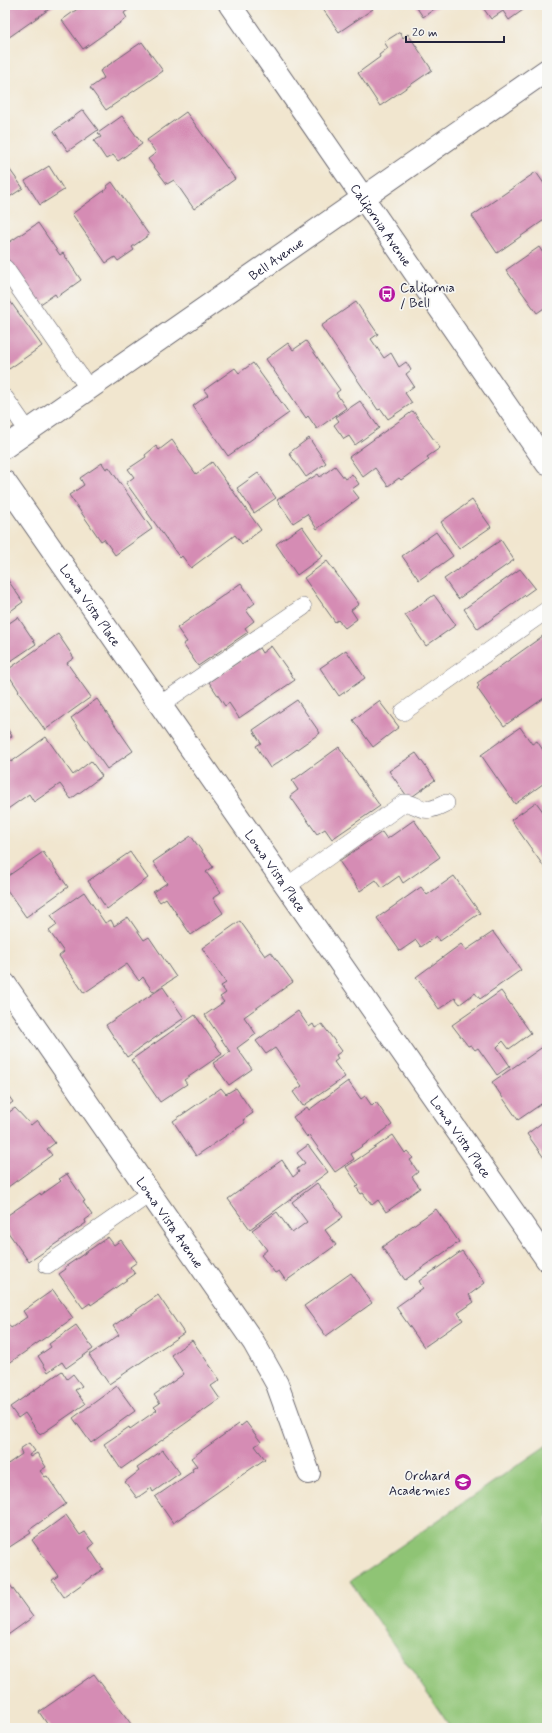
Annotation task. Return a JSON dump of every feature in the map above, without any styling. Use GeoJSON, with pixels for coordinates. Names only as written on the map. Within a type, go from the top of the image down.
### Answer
{"type":"FeatureCollection","features":[{"type":"Feature","properties":{"kind":"street","name":"California Avenue"},"geometry":{"type":"LineString","coordinates":[[230,5],[547,464]]}},
{"type":"Feature","properties":{"kind":"street","name":"Bell Avenue"},"geometry":{"type":"LineString","coordinates":[[5,446],[547,70]]}},
{"type":"Feature","properties":{"kind":"street","name":"Loma Vista Place"},"geometry":{"type":"LineString","coordinates":[[5,482],[547,1260]]}},
{"type":"Feature","properties":{"kind":"street","name":"Loma Vista Avenue"},"geometry":{"type":"LineString","coordinates":[[5,984],[149,1194],[254,1343],[277,1384],[309,1474]]}},
{"type":"Feature","properties":{"kind":"lane"},"geometry":{"type":"LineString","coordinates":[[5,268],[89,389]]}},
{"type":"Feature","properties":{"kind":"lane"},"geometry":{"type":"LineString","coordinates":[[5,398],[28,431]]}},
{"type":"Feature","properties":{"kind":"lane"},"geometry":{"type":"LineString","coordinates":[[161,704],[303,607]]}},
{"type":"Feature","properties":{"kind":"lane"},"geometry":{"type":"LineString","coordinates":[[403,712],[547,610]]}},
{"type":"Feature","properties":{"kind":"lane"},"geometry":{"type":"LineString","coordinates":[[287,886],[404,803],[430,810],[446,803]]}},
{"type":"Feature","properties":{"kind":"lane"},"geometry":{"type":"LineString","coordinates":[[47,1265],[149,1194]]}},
{"type":"Feature","properties":{"kind":"green space"},"geometry":{"type":"Polygon","coordinates":[[[547,1445],[547,1728],[451,1728],[350,1581],[547,1445]]]}},
{"type":"Feature","properties":{"kind":"building"},"geometry":{"type":"Polygon","coordinates":[[[5,5],[55,5],[5,40],[5,5]]]}},
{"type":"Feature","properties":{"kind":"building"},"geometry":{"type":"Polygon","coordinates":[[[83,5],[117,5],[119,7],[126,5],[129,9],[124,13],[127,18],[83,49],[62,20],[83,5]]]}},
{"type":"Feature","properties":{"kind":"building"},"geometry":{"type":"Polygon","coordinates":[[[320,5],[370,5],[373,9],[339,32],[320,5]]]}},
{"type":"Feature","properties":{"kind":"building"},"geometry":{"type":"Polygon","coordinates":[[[415,5],[440,5],[423,17],[415,5]]]}},
{"type":"Feature","properties":{"kind":"building"},"geometry":{"type":"Polygon","coordinates":[[[481,5],[530,5],[509,20],[503,11],[491,19],[481,5]]]}},
{"type":"Feature","properties":{"kind":"building"},"geometry":{"type":"Polygon","coordinates":[[[400,32],[403,38],[408,34],[432,70],[380,106],[358,73],[380,57],[379,55],[388,48],[384,42],[400,32]]]}},
{"type":"Feature","properties":{"kind":"building"},"geometry":{"type":"Polygon","coordinates":[[[142,42],[163,71],[106,110],[90,88],[104,78],[100,71],[142,42]]]}},
{"type":"Feature","properties":{"kind":"building"},"geometry":{"type":"Polygon","coordinates":[[[83,110],[98,130],[68,151],[54,131],[83,110]]]}},
{"type":"Feature","properties":{"kind":"building"},"geometry":{"type":"Polygon","coordinates":[[[186,112],[235,179],[194,209],[174,180],[167,184],[148,159],[156,153],[147,140],[186,112]]]}},
{"type":"Feature","properties":{"kind":"building"},"geometry":{"type":"Polygon","coordinates":[[[122,116],[142,144],[118,161],[113,155],[106,159],[94,141],[101,137],[98,133],[122,116]]]}},
{"type":"Feature","properties":{"kind":"building"},"geometry":{"type":"Polygon","coordinates":[[[5,163],[23,188],[5,200],[5,163]]]}},
{"type":"Feature","properties":{"kind":"building"},"geometry":{"type":"Polygon","coordinates":[[[49,166],[64,190],[40,205],[25,181],[49,166]]]}},
{"type":"Feature","properties":{"kind":"building"},"geometry":{"type":"Polygon","coordinates":[[[536,172],[547,188],[547,209],[543,212],[547,218],[497,253],[472,216],[536,172]]]}},
{"type":"Feature","properties":{"kind":"building"},"geometry":{"type":"Polygon","coordinates":[[[112,182],[149,235],[132,247],[134,250],[118,261],[115,257],[106,263],[72,214],[108,188],[107,186],[112,182]]]}},
{"type":"Feature","properties":{"kind":"building"},"geometry":{"type":"Polygon","coordinates":[[[38,223],[60,255],[63,253],[81,280],[57,297],[55,294],[39,305],[5,255],[5,245],[38,223]]]}},
{"type":"Feature","properties":{"kind":"building"},"geometry":{"type":"Polygon","coordinates":[[[539,247],[547,259],[547,306],[537,313],[506,270],[539,247]]]}},
{"type":"Feature","properties":{"kind":"building"},"geometry":{"type":"Polygon","coordinates":[[[5,294],[42,346],[9,369],[5,363],[5,294]]]}},
{"type":"Feature","properties":{"kind":"building"},"geometry":{"type":"Polygon","coordinates":[[[356,302],[378,334],[371,339],[384,358],[391,353],[399,367],[406,362],[411,370],[406,374],[414,386],[405,393],[412,403],[388,419],[381,409],[378,410],[321,326],[356,302]]]}},
{"type":"Feature","properties":{"kind":"building"},"geometry":{"type":"Polygon","coordinates":[[[306,341],[340,390],[336,393],[346,408],[317,429],[308,416],[306,418],[266,359],[288,343],[293,350],[306,341]]]}},
{"type":"Feature","properties":{"kind":"building"},"geometry":{"type":"Polygon","coordinates":[[[253,363],[289,413],[228,456],[193,406],[208,395],[204,390],[235,368],[239,373],[253,363]]]}},
{"type":"Feature","properties":{"kind":"building"},"geometry":{"type":"Polygon","coordinates":[[[360,401],[379,428],[355,445],[349,436],[344,439],[334,425],[339,421],[336,417],[360,401]]]}},
{"type":"Feature","properties":{"kind":"building"},"geometry":{"type":"Polygon","coordinates":[[[413,411],[440,448],[427,457],[429,460],[401,480],[399,478],[388,486],[375,468],[363,477],[349,457],[413,411]]]}},
{"type":"Feature","properties":{"kind":"building"},"geometry":{"type":"Polygon","coordinates":[[[309,438],[326,463],[306,477],[289,453],[309,438]]]}},
{"type":"Feature","properties":{"kind":"building"},"geometry":{"type":"Polygon","coordinates":[[[172,440],[196,474],[212,462],[261,530],[242,544],[235,535],[191,568],[182,556],[180,558],[126,483],[134,477],[128,469],[146,457],[145,455],[156,446],[159,450],[172,440]]]}},
{"type":"Feature","properties":{"kind":"building"},"geometry":{"type":"Polygon","coordinates":[[[102,463],[106,469],[109,467],[152,529],[115,555],[104,539],[101,541],[69,495],[84,485],[80,478],[102,463]]]}},
{"type":"Feature","properties":{"kind":"building"},"geometry":{"type":"Polygon","coordinates":[[[335,466],[345,479],[352,474],[359,484],[352,489],[359,498],[317,529],[307,514],[293,523],[277,500],[318,474],[320,477],[335,466]]]}},
{"type":"Feature","properties":{"kind":"building"},"geometry":{"type":"Polygon","coordinates":[[[258,473],[276,498],[254,513],[237,488],[258,473]]]}},
{"type":"Feature","properties":{"kind":"building"},"geometry":{"type":"Polygon","coordinates":[[[472,500],[491,527],[459,549],[441,522],[472,500]]]}},
{"type":"Feature","properties":{"kind":"building"},"geometry":{"type":"Polygon","coordinates":[[[302,526],[323,556],[297,575],[276,544],[302,526]]]}},
{"type":"Feature","properties":{"kind":"building"},"geometry":{"type":"Polygon","coordinates":[[[436,532],[453,556],[419,580],[402,556],[436,532]]]}},
{"type":"Feature","properties":{"kind":"building"},"geometry":{"type":"Polygon","coordinates":[[[501,540],[514,560],[458,599],[444,579],[501,540]]]}},
{"type":"Feature","properties":{"kind":"building"},"geometry":{"type":"Polygon","coordinates":[[[327,561],[359,604],[351,610],[357,619],[345,628],[338,620],[335,622],[304,578],[327,561]]]}},
{"type":"Feature","properties":{"kind":"building"},"geometry":{"type":"Polygon","coordinates":[[[520,569],[535,588],[478,629],[464,609],[520,569]]]}},
{"type":"Feature","properties":{"kind":"building"},"geometry":{"type":"Polygon","coordinates":[[[5,576],[23,602],[5,615],[5,576]]]}},
{"type":"Feature","properties":{"kind":"building"},"geometry":{"type":"Polygon","coordinates":[[[241,583],[255,603],[246,610],[254,621],[245,628],[248,632],[198,666],[183,644],[187,642],[177,628],[241,583]]]}},
{"type":"Feature","properties":{"kind":"building"},"geometry":{"type":"Polygon","coordinates":[[[434,595],[456,625],[426,646],[405,615],[434,595]]]}},
{"type":"Feature","properties":{"kind":"building"},"geometry":{"type":"Polygon","coordinates":[[[18,617],[36,644],[5,665],[5,626],[18,617]]]}},
{"type":"Feature","properties":{"kind":"building"},"geometry":{"type":"Polygon","coordinates":[[[547,633],[547,696],[504,726],[477,688],[479,686],[477,683],[547,633]]]}},
{"type":"Feature","properties":{"kind":"building"},"geometry":{"type":"Polygon","coordinates":[[[58,634],[74,658],[67,663],[91,697],[45,730],[18,692],[19,691],[6,671],[58,634]]]}},
{"type":"Feature","properties":{"kind":"building"},"geometry":{"type":"Polygon","coordinates":[[[271,646],[295,680],[239,718],[229,703],[225,706],[209,682],[259,648],[262,653],[271,646]]]}},
{"type":"Feature","properties":{"kind":"building"},"geometry":{"type":"Polygon","coordinates":[[[346,650],[365,678],[339,696],[320,668],[346,650]]]}},
{"type":"Feature","properties":{"kind":"building"},"geometry":{"type":"Polygon","coordinates":[[[97,699],[133,751],[107,769],[71,718],[97,699]]]}},
{"type":"Feature","properties":{"kind":"building"},"geometry":{"type":"Polygon","coordinates":[[[297,700],[320,733],[270,768],[256,746],[261,743],[253,730],[297,700]]]}},
{"type":"Feature","properties":{"kind":"building"},"geometry":{"type":"Polygon","coordinates":[[[379,701],[399,727],[373,747],[353,720],[379,701]]]}},
{"type":"Feature","properties":{"kind":"building"},"geometry":{"type":"Polygon","coordinates":[[[5,725],[12,736],[5,741],[5,725]]]}},
{"type":"Feature","properties":{"kind":"building"},"geometry":{"type":"Polygon","coordinates":[[[520,727],[532,744],[537,741],[547,756],[547,781],[515,804],[481,755],[520,727]]]}},
{"type":"Feature","properties":{"kind":"building"},"geometry":{"type":"Polygon","coordinates":[[[46,737],[73,775],[91,761],[102,776],[71,799],[60,784],[34,802],[29,794],[5,811],[5,760],[8,757],[11,762],[46,737]]]}},
{"type":"Feature","properties":{"kind":"building"},"geometry":{"type":"Polygon","coordinates":[[[339,747],[380,806],[332,839],[325,829],[317,834],[290,796],[298,790],[292,781],[339,747]]]}},
{"type":"Feature","properties":{"kind":"building"},"geometry":{"type":"Polygon","coordinates":[[[416,753],[435,780],[409,799],[389,771],[416,753]]]}},
{"type":"Feature","properties":{"kind":"building"},"geometry":{"type":"Polygon","coordinates":[[[536,802],[547,817],[547,871],[511,820],[536,802]]]}},
{"type":"Feature","properties":{"kind":"building"},"geometry":{"type":"Polygon","coordinates":[[[414,820],[440,857],[403,883],[399,876],[382,888],[376,880],[360,891],[339,861],[382,832],[387,839],[414,820]]]}},
{"type":"Feature","properties":{"kind":"building"},"geometry":{"type":"Polygon","coordinates":[[[191,836],[213,867],[206,872],[221,892],[213,898],[223,913],[191,935],[166,898],[160,902],[153,892],[167,883],[153,862],[191,836]]]}},
{"type":"Feature","properties":{"kind":"building"},"geometry":{"type":"Polygon","coordinates":[[[43,852],[68,887],[26,917],[5,887],[5,878],[43,852]]]}},
{"type":"Feature","properties":{"kind":"building"},"geometry":{"type":"Polygon","coordinates":[[[130,852],[148,878],[107,909],[88,881],[130,852]]]}},
{"type":"Feature","properties":{"kind":"building"},"geometry":{"type":"Polygon","coordinates":[[[454,876],[480,913],[440,941],[436,936],[421,947],[416,940],[400,951],[377,918],[421,887],[427,895],[454,876]]]}},
{"type":"Feature","properties":{"kind":"building"},"geometry":{"type":"Polygon","coordinates":[[[84,892],[105,923],[111,920],[114,926],[128,917],[144,940],[149,937],[176,977],[153,992],[143,977],[139,981],[127,964],[84,993],[59,956],[64,952],[49,931],[57,925],[51,915],[84,892]]]}},
{"type":"Feature","properties":{"kind":"building"},"geometry":{"type":"Polygon","coordinates":[[[240,921],[265,956],[271,952],[293,982],[244,1017],[256,1034],[237,1048],[252,1069],[229,1085],[213,1063],[230,1052],[205,1015],[224,1002],[220,997],[226,993],[221,986],[226,983],[202,948],[240,921]]]}},
{"type":"Feature","properties":{"kind":"building"},"geometry":{"type":"Polygon","coordinates":[[[493,932],[521,970],[480,999],[475,993],[460,1004],[455,998],[439,1009],[416,977],[461,944],[466,950],[493,932]]]}},
{"type":"Feature","properties":{"kind":"building"},"geometry":{"type":"Polygon","coordinates":[[[163,987],[184,1018],[127,1057],[106,1025],[163,987]]]}},
{"type":"Feature","properties":{"kind":"building"},"geometry":{"type":"Polygon","coordinates":[[[501,991],[531,1033],[509,1049],[503,1041],[497,1047],[510,1066],[497,1075],[478,1048],[475,1050],[471,1045],[468,1046],[452,1025],[501,991]]]}},
{"type":"Feature","properties":{"kind":"building"},"geometry":{"type":"Polygon","coordinates":[[[298,1011],[309,1027],[313,1024],[315,1028],[322,1024],[342,1051],[336,1055],[338,1059],[334,1062],[345,1077],[303,1106],[293,1092],[302,1086],[275,1048],[266,1054],[256,1041],[298,1011]]]}},
{"type":"Feature","properties":{"kind":"building"},"geometry":{"type":"Polygon","coordinates":[[[195,1015],[222,1054],[184,1080],[187,1084],[160,1102],[131,1060],[195,1015]]]}},
{"type":"Feature","properties":{"kind":"building"},"geometry":{"type":"Polygon","coordinates":[[[547,1044],[547,1100],[518,1120],[492,1082],[547,1044]]]}},
{"type":"Feature","properties":{"kind":"building"},"geometry":{"type":"Polygon","coordinates":[[[348,1081],[361,1099],[365,1096],[372,1106],[376,1102],[392,1125],[351,1154],[354,1159],[335,1172],[309,1135],[307,1137],[293,1117],[307,1107],[309,1110],[348,1081]]]}},
{"type":"Feature","properties":{"kind":"building"},"geometry":{"type":"Polygon","coordinates":[[[221,1088],[226,1094],[236,1088],[253,1113],[243,1120],[245,1123],[196,1156],[173,1121],[221,1088]]]}},
{"type":"Feature","properties":{"kind":"building"},"geometry":{"type":"Polygon","coordinates":[[[5,1091],[13,1102],[5,1108],[5,1091]]]}},
{"type":"Feature","properties":{"kind":"building"},"geometry":{"type":"Polygon","coordinates":[[[15,1108],[31,1125],[37,1120],[55,1143],[47,1149],[52,1155],[8,1187],[5,1187],[5,1115],[15,1108]]]}},
{"type":"Feature","properties":{"kind":"building"},"geometry":{"type":"Polygon","coordinates":[[[547,1119],[547,1162],[527,1134],[547,1119]]]}},
{"type":"Feature","properties":{"kind":"building"},"geometry":{"type":"Polygon","coordinates":[[[393,1135],[405,1153],[407,1151],[413,1158],[410,1160],[418,1172],[412,1177],[420,1188],[386,1212],[378,1200],[372,1205],[363,1193],[361,1194],[356,1187],[359,1186],[346,1167],[393,1135]]]}},
{"type":"Feature","properties":{"kind":"building"},"geometry":{"type":"Polygon","coordinates":[[[308,1145],[328,1172],[250,1229],[228,1199],[282,1160],[293,1177],[299,1172],[297,1169],[305,1163],[297,1153],[308,1145]]]}},
{"type":"Feature","properties":{"kind":"building"},"geometry":{"type":"Polygon","coordinates":[[[67,1174],[85,1201],[83,1202],[92,1215],[85,1220],[86,1223],[29,1262],[5,1228],[5,1217],[40,1193],[41,1195],[61,1181],[59,1179],[67,1174]]]}},
{"type":"Feature","properties":{"kind":"building"},"geometry":{"type":"Polygon","coordinates":[[[317,1183],[343,1217],[325,1230],[336,1245],[286,1281],[279,1271],[275,1273],[261,1255],[267,1250],[252,1230],[277,1212],[292,1233],[307,1222],[292,1202],[317,1183]]]}},
{"type":"Feature","properties":{"kind":"building"},"geometry":{"type":"Polygon","coordinates":[[[436,1209],[459,1242],[405,1280],[382,1247],[436,1209]]]}},
{"type":"Feature","properties":{"kind":"building"},"geometry":{"type":"Polygon","coordinates":[[[108,1237],[114,1245],[121,1240],[137,1262],[130,1267],[135,1274],[91,1305],[90,1303],[83,1308],[59,1274],[66,1269],[65,1267],[108,1237]]]}},
{"type":"Feature","properties":{"kind":"building"},"geometry":{"type":"Polygon","coordinates":[[[462,1251],[485,1283],[469,1295],[474,1302],[458,1313],[463,1320],[424,1347],[396,1307],[423,1288],[419,1281],[462,1251]]]}},
{"type":"Feature","properties":{"kind":"building"},"geometry":{"type":"Polygon","coordinates":[[[351,1273],[372,1303],[326,1336],[304,1306],[351,1273]]]}},
{"type":"Feature","properties":{"kind":"building"},"geometry":{"type":"Polygon","coordinates":[[[53,1290],[73,1318],[5,1366],[5,1320],[11,1328],[27,1317],[23,1311],[53,1290]]]}},
{"type":"Feature","properties":{"kind":"building"},"geometry":{"type":"Polygon","coordinates":[[[158,1295],[184,1333],[109,1384],[89,1355],[119,1335],[113,1326],[158,1295]]]}},
{"type":"Feature","properties":{"kind":"building"},"geometry":{"type":"Polygon","coordinates":[[[76,1325],[93,1349],[66,1368],[62,1362],[48,1372],[38,1356],[51,1347],[49,1344],[76,1325]]]}},
{"type":"Feature","properties":{"kind":"building"},"geometry":{"type":"Polygon","coordinates":[[[192,1340],[220,1380],[211,1386],[220,1399],[121,1469],[104,1444],[129,1427],[130,1429],[157,1410],[154,1407],[160,1403],[154,1395],[184,1374],[171,1355],[192,1340]]]}},
{"type":"Feature","properties":{"kind":"building"},"geometry":{"type":"Polygon","coordinates":[[[62,1371],[67,1379],[73,1374],[82,1386],[75,1390],[85,1404],[40,1435],[25,1413],[18,1418],[10,1407],[62,1371]]]}},
{"type":"Feature","properties":{"kind":"building"},"geometry":{"type":"Polygon","coordinates":[[[117,1386],[135,1411],[91,1443],[73,1418],[117,1386]]]}},
{"type":"Feature","properties":{"kind":"building"},"geometry":{"type":"Polygon","coordinates":[[[246,1422],[261,1442],[255,1446],[265,1459],[173,1523],[155,1497],[193,1471],[192,1469],[197,1466],[191,1458],[239,1424],[241,1426],[246,1422]]]}},
{"type":"Feature","properties":{"kind":"building"},"geometry":{"type":"Polygon","coordinates":[[[29,1443],[35,1451],[29,1455],[30,1457],[37,1453],[46,1467],[40,1471],[45,1477],[47,1476],[66,1504],[29,1530],[31,1533],[8,1548],[5,1543],[5,1466],[22,1454],[20,1449],[29,1443]]]}},
{"type":"Feature","properties":{"kind":"building"},"geometry":{"type":"Polygon","coordinates":[[[163,1450],[180,1473],[153,1492],[151,1488],[137,1498],[125,1482],[139,1471],[137,1468],[163,1450]]]}},
{"type":"Feature","properties":{"kind":"building"},"geometry":{"type":"Polygon","coordinates":[[[66,1515],[80,1535],[85,1532],[94,1544],[89,1548],[103,1569],[64,1597],[52,1580],[58,1576],[32,1540],[66,1515]]]}},
{"type":"Feature","properties":{"kind":"building"},"geometry":{"type":"Polygon","coordinates":[[[5,1578],[33,1617],[5,1637],[5,1578]]]}},
{"type":"Feature","properties":{"kind":"building"},"geometry":{"type":"Polygon","coordinates":[[[94,1674],[134,1728],[50,1728],[39,1712],[94,1674]]]}},
{"type":"Feature","properties":{"kind":"place","name":"California / Bell"},"geometry":{"type":"Point","coordinates":[387,294]}},
{"type":"Feature","properties":{"kind":"place","name":"Orchard Academies"},"geometry":{"type":"Point","coordinates":[463,1482]}}]}
